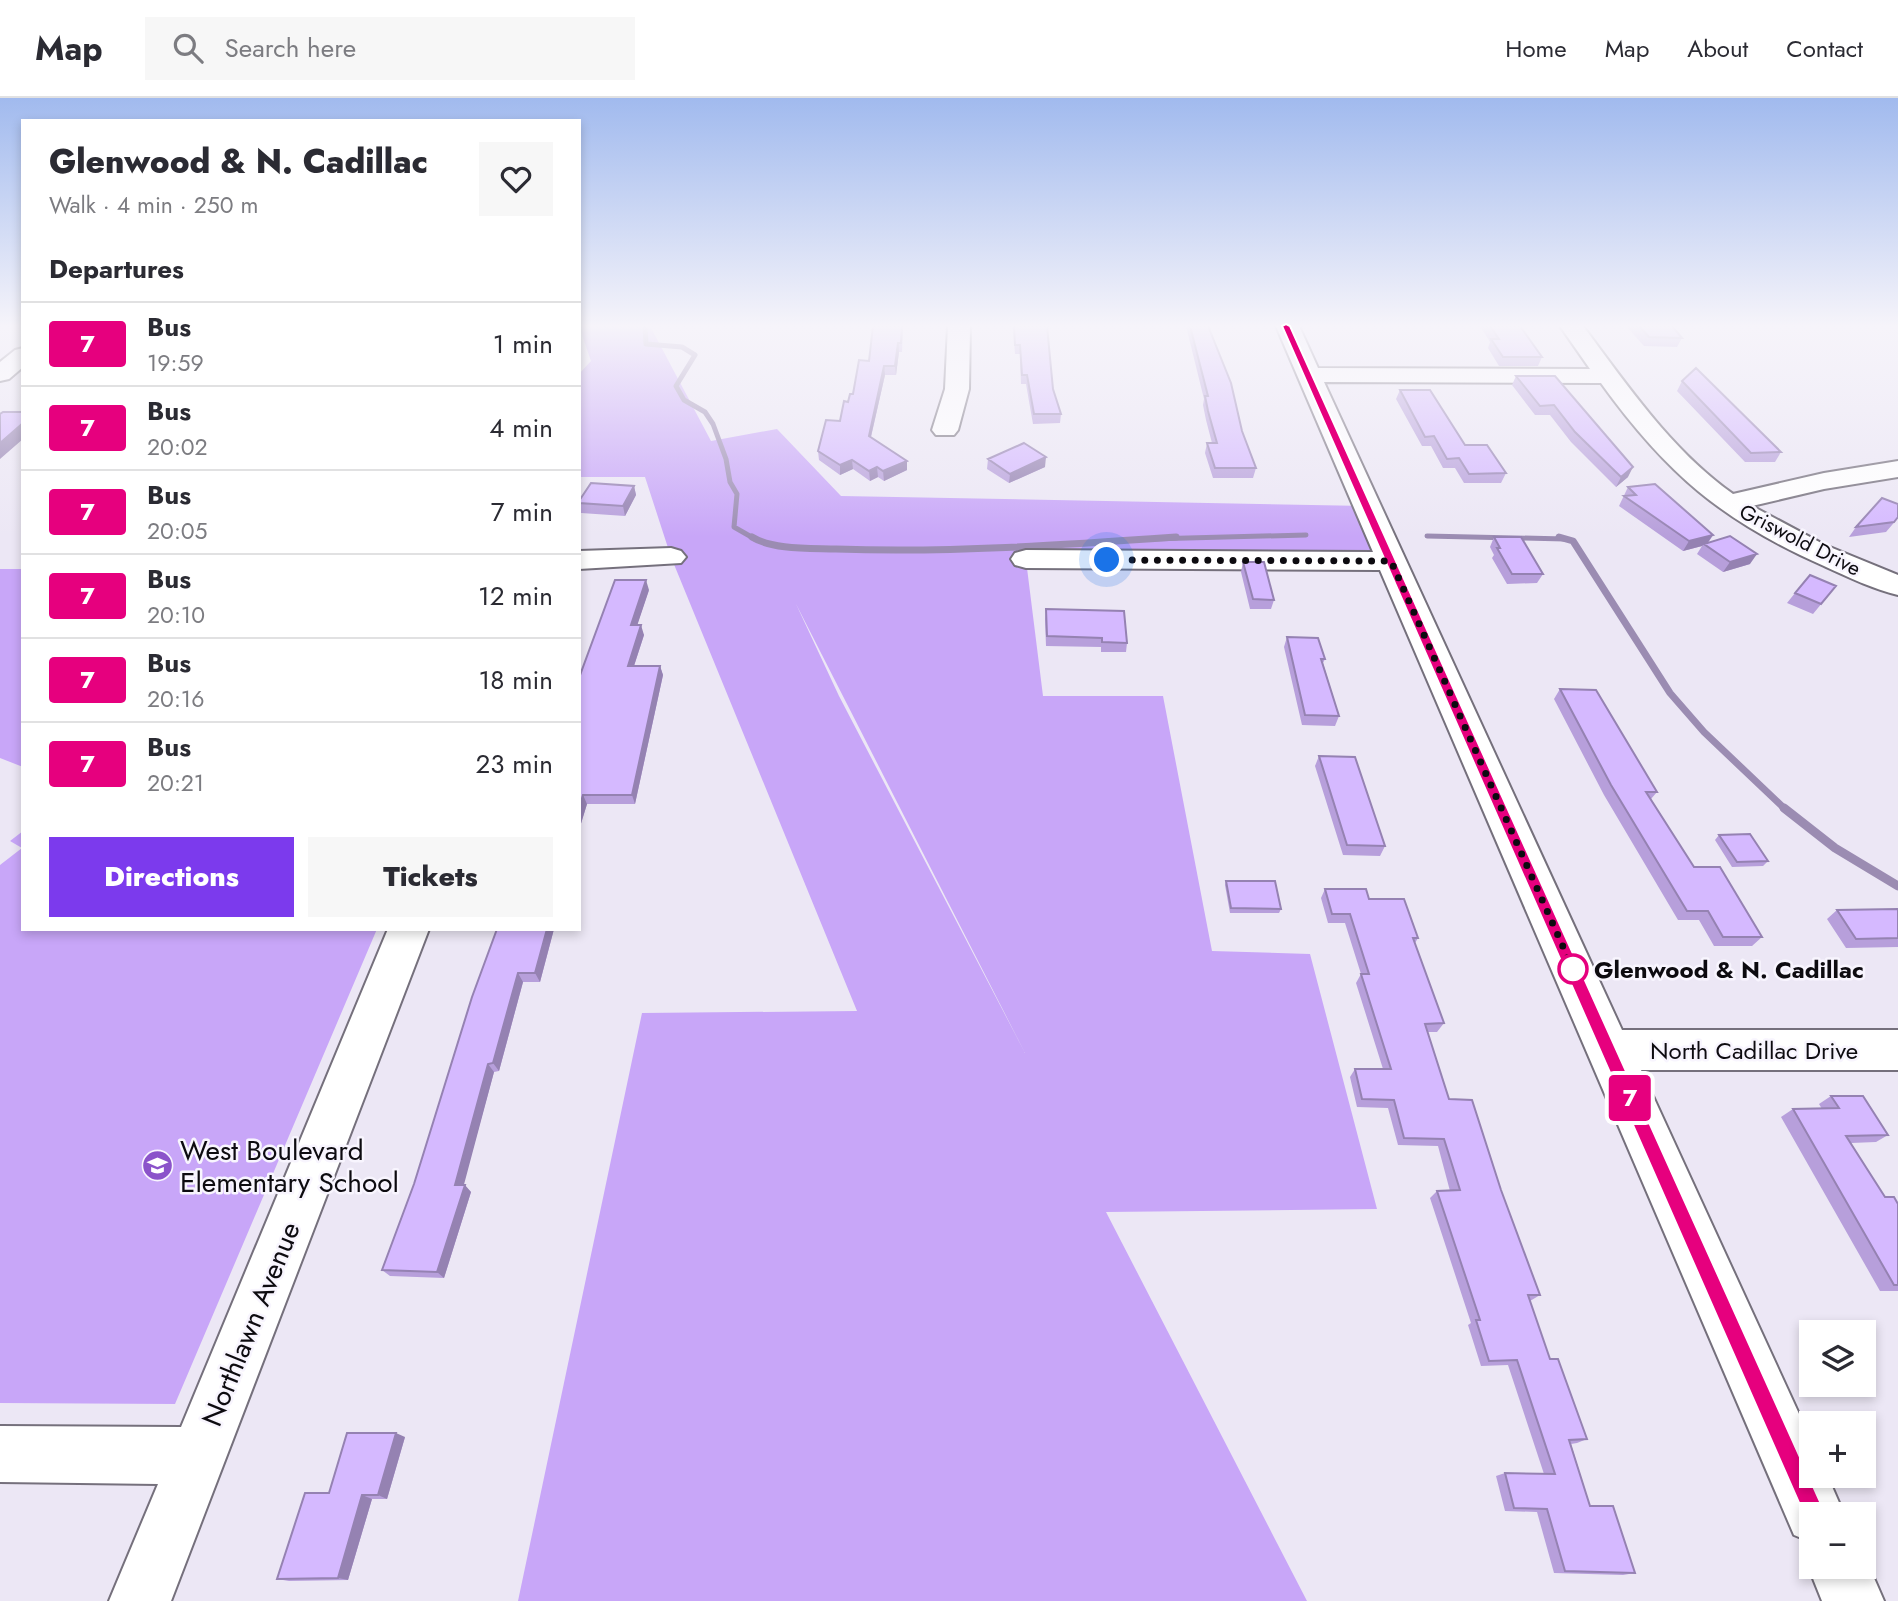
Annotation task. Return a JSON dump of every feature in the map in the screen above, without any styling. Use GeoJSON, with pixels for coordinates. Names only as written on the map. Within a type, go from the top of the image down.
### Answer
{"type":"FeatureCollection","features":[{"type":"Feature","properties":{"kind":"street"},"geometry":{"type":"LineString","coordinates":[[945,430],[955,396]]}},
{"type":"Feature","properties":{"kind":"street"},"geometry":{"type":"LineString","coordinates":[[1317,396],[1810,1502]]}},
{"type":"Feature","properties":{"kind":"street","name":"Griswold Drive"},"geometry":{"type":"LineString","coordinates":[[1624,396],[1689,472],[1729,503],[1810,549],[1898,586]]}},
{"type":"Feature","properties":{"kind":"street"},"geometry":{"type":"LineString","coordinates":[[1729,503],[1824,481],[1898,469]]}},
{"type":"Feature","properties":{"kind":"street"},"geometry":{"type":"LineString","coordinates":[[581,560],[671,557]]}},
{"type":"Feature","properties":{"kind":"street"},"geometry":{"type":"LineString","coordinates":[[1026,559],[1391,561]]}},
{"type":"Feature","properties":{"kind":"street","name":"Northlawn Avenue"},"geometry":{"type":"LineString","coordinates":[[140,1601],[408,931]]}},
{"type":"Feature","properties":{"kind":"street","name":"North Cadillac Drive"},"geometry":{"type":"LineString","coordinates":[[1609,1050],[1898,1050]]}},
{"type":"Feature","properties":{"kind":"street"},"geometry":{"type":"LineString","coordinates":[[0,1454],[198,1456]]}},
{"type":"Feature","properties":{"kind":"street"},"geometry":{"type":"LineString","coordinates":[[1844,1579],[1853,1601]]}},
{"type":"Feature","properties":{"kind":"shaded area"},"geometry":{"type":"Polygon","coordinates":[[[581,396],[687,396],[711,441],[777,429],[841,496],[1366,506],[1391,561],[1026,560],[1043,696],[1163,696],[1212,951],[1310,954],[1377,1209],[1106,1212],[1307,1601],[518,1601],[642,1013],[857,1011],[671,557],[645,477],[581,477],[581,396]],[[796,604],[839,696],[1025,1053],[796,604]]]}},
{"type":"Feature","properties":{"kind":"shaded area"},"geometry":{"type":"Polygon","coordinates":[[[0,569],[21,569],[21,766],[0,758],[0,569]]]}},
{"type":"Feature","properties":{"kind":"shaded area","name":"West Boulevard Elementary School"},"geometry":{"type":"Polygon","coordinates":[[[21,833],[21,847],[10,841],[21,833]]]}},
{"type":"Feature","properties":{"kind":"shaded area","name":"West Boulevard Elementary School"},"geometry":{"type":"Polygon","coordinates":[[[21,849],[21,931],[376,931],[175,1404],[0,1403],[0,865],[21,849]]]}},
{"type":"Feature","properties":{"kind":"building"},"geometry":{"type":"Polygon","coordinates":[[[849,396],[878,396],[869,436],[907,461],[883,471],[877,467],[869,471],[852,460],[840,465],[818,451],[826,420],[840,421],[844,401],[848,402],[849,396]]]}},
{"type":"Feature","properties":{"kind":"building"},"geometry":{"type":"Polygon","coordinates":[[[1031,396],[1055,396],[1061,414],[1034,414],[1031,396]]]}},
{"type":"Feature","properties":{"kind":"building"},"geometry":{"type":"Polygon","coordinates":[[[1205,396],[1234,396],[1242,431],[1256,468],[1215,468],[1207,443],[1217,443],[1205,396]]]}},
{"type":"Feature","properties":{"kind":"building"},"geometry":{"type":"Polygon","coordinates":[[[1403,396],[1434,396],[1465,445],[1487,445],[1506,473],[1469,474],[1459,458],[1447,459],[1434,436],[1425,437],[1403,396]]]}},
{"type":"Feature","properties":{"kind":"building"},"geometry":{"type":"Polygon","coordinates":[[[1532,396],[1572,396],[1633,467],[1621,477],[1575,432],[1554,405],[1540,406],[1532,396]]]}},
{"type":"Feature","properties":{"kind":"building"},"geometry":{"type":"Polygon","coordinates":[[[1697,396],[1724,396],[1781,452],[1751,453],[1697,396]]]}},
{"type":"Feature","properties":{"kind":"building"},"geometry":{"type":"Polygon","coordinates":[[[21,412],[21,425],[0,443],[0,414],[21,412]]]}},
{"type":"Feature","properties":{"kind":"building"},"geometry":{"type":"Polygon","coordinates":[[[1024,443],[1046,457],[1010,474],[988,459],[1024,443]]]}},
{"type":"Feature","properties":{"kind":"building"},"geometry":{"type":"Polygon","coordinates":[[[591,483],[634,486],[623,506],[581,503],[581,498],[591,483]]]}},
{"type":"Feature","properties":{"kind":"building"},"geometry":{"type":"Polygon","coordinates":[[[1655,484],[1713,535],[1689,541],[1624,496],[1636,495],[1628,487],[1655,484]]]}},
{"type":"Feature","properties":{"kind":"building"},"geometry":{"type":"Polygon","coordinates":[[[1882,498],[1898,504],[1898,517],[1894,522],[1856,527],[1882,498]]]}},
{"type":"Feature","properties":{"kind":"building"},"geometry":{"type":"Polygon","coordinates":[[[1730,536],[1757,554],[1730,562],[1704,544],[1730,536]]]}},
{"type":"Feature","properties":{"kind":"building"},"geometry":{"type":"Polygon","coordinates":[[[1494,537],[1521,537],[1543,574],[1512,574],[1497,548],[1500,548],[1494,537]]]}},
{"type":"Feature","properties":{"kind":"building"},"geometry":{"type":"Polygon","coordinates":[[[1243,562],[1264,562],[1274,600],[1253,599],[1243,562]]]}},
{"type":"Feature","properties":{"kind":"building"},"geometry":{"type":"Polygon","coordinates":[[[1810,575],[1836,586],[1821,604],[1795,593],[1810,575]]]}},
{"type":"Feature","properties":{"kind":"building"},"geometry":{"type":"Polygon","coordinates":[[[615,580],[646,580],[631,625],[641,625],[628,666],[660,666],[632,795],[583,795],[581,802],[581,673],[615,580]]]}},
{"type":"Feature","properties":{"kind":"building"},"geometry":{"type":"Polygon","coordinates":[[[1046,609],[1124,611],[1127,643],[1102,642],[1102,638],[1047,636],[1046,609]]]}},
{"type":"Feature","properties":{"kind":"building"},"geometry":{"type":"Polygon","coordinates":[[[1287,637],[1318,638],[1325,659],[1321,659],[1339,716],[1305,715],[1287,637]]]}},
{"type":"Feature","properties":{"kind":"building"},"geometry":{"type":"Polygon","coordinates":[[[1560,689],[1596,690],[1657,792],[1646,792],[1694,867],[1720,867],[1762,937],[1723,937],[1708,911],[1687,911],[1611,785],[1560,689]]]}},
{"type":"Feature","properties":{"kind":"building"},"geometry":{"type":"Polygon","coordinates":[[[1319,756],[1355,757],[1385,846],[1347,845],[1319,756]]]}},
{"type":"Feature","properties":{"kind":"building"},"geometry":{"type":"Polygon","coordinates":[[[1750,834],[1768,861],[1737,862],[1719,835],[1750,834]]]}},
{"type":"Feature","properties":{"kind":"building"},"geometry":{"type":"Polygon","coordinates":[[[1226,881],[1275,881],[1281,909],[1231,908],[1226,881]]]}},
{"type":"Feature","properties":{"kind":"building"},"geometry":{"type":"Polygon","coordinates":[[[1325,889],[1366,889],[1369,899],[1404,899],[1418,938],[1413,938],[1444,1023],[1425,1024],[1449,1099],[1472,1100],[1501,1190],[1540,1295],[1528,1295],[1550,1359],[1558,1359],[1587,1439],[1569,1440],[1590,1506],[1613,1506],[1635,1573],[1565,1571],[1547,1509],[1514,1508],[1505,1473],[1555,1474],[1517,1360],[1489,1361],[1476,1320],[1480,1320],[1437,1191],[1460,1190],[1444,1139],[1404,1138],[1394,1100],[1362,1099],[1355,1069],[1391,1069],[1361,974],[1369,974],[1350,914],[1332,914],[1325,889]]]}},
{"type":"Feature","properties":{"kind":"building"},"geometry":{"type":"Polygon","coordinates":[[[1898,909],[1898,938],[1856,939],[1837,910],[1898,909]]]}},
{"type":"Feature","properties":{"kind":"building"},"geometry":{"type":"Polygon","coordinates":[[[496,931],[546,931],[535,973],[518,973],[493,1063],[488,1064],[455,1185],[465,1185],[437,1272],[382,1270],[414,1184],[472,997],[496,931]]]}},
{"type":"Feature","properties":{"kind":"building"},"geometry":{"type":"Polygon","coordinates":[[[1831,1096],[1863,1096],[1888,1135],[1846,1136],[1885,1197],[1894,1197],[1898,1204],[1898,1285],[1894,1285],[1793,1109],[1839,1108],[1831,1096]]]}},
{"type":"Feature","properties":{"kind":"building"},"geometry":{"type":"Polygon","coordinates":[[[347,1433],[396,1433],[378,1495],[362,1495],[338,1578],[277,1579],[305,1493],[329,1493],[347,1433]]]}},
{"type":"Feature","properties":{"kind":"waterway"},"geometry":{"type":"LineString","coordinates":[[682,396],[705,412],[713,424],[726,459],[730,482],[737,494],[734,527],[755,539]]}},
{"type":"Feature","properties":{"kind":"waterway"},"geometry":{"type":"LineString","coordinates":[[1150,539],[1306,535]]}},
{"type":"Feature","properties":{"kind":"waterway"},"geometry":{"type":"LineString","coordinates":[[1427,536],[1565,539]]}},
{"type":"Feature","properties":{"kind":"waterway"},"geometry":{"type":"LineString","coordinates":[[752,537],[792,548],[878,550],[1006,547],[1176,537]]}},
{"type":"Feature","properties":{"kind":"waterway"},"geometry":{"type":"LineString","coordinates":[[1559,537],[1573,541],[1670,693],[1704,732],[1786,810]]}},
{"type":"Feature","properties":{"kind":"waterway"},"geometry":{"type":"LineString","coordinates":[[1784,808],[1835,848],[1898,886]]}},
{"type":"Feature","properties":{"kind":"bus line","name":"7"},"geometry":{"type":"LineString","coordinates":[[1317,396],[1810,1502]]}},
{"type":"Feature","properties":{"kind":"place","name":"Glenwood & N. Cadillac"},"geometry":{"type":"Point","coordinates":[1573,969]}},
{"type":"Feature","properties":{"kind":"place","name":"West Boulevard Elementary School"},"geometry":{"type":"Point","coordinates":[157,1166]}},
{"type":"Feature","properties":{"kind":"route"},"geometry":{"type":"LineString","coordinates":[[1107,560],[1391,561],[1577,978],[1573,969]]}}]}
